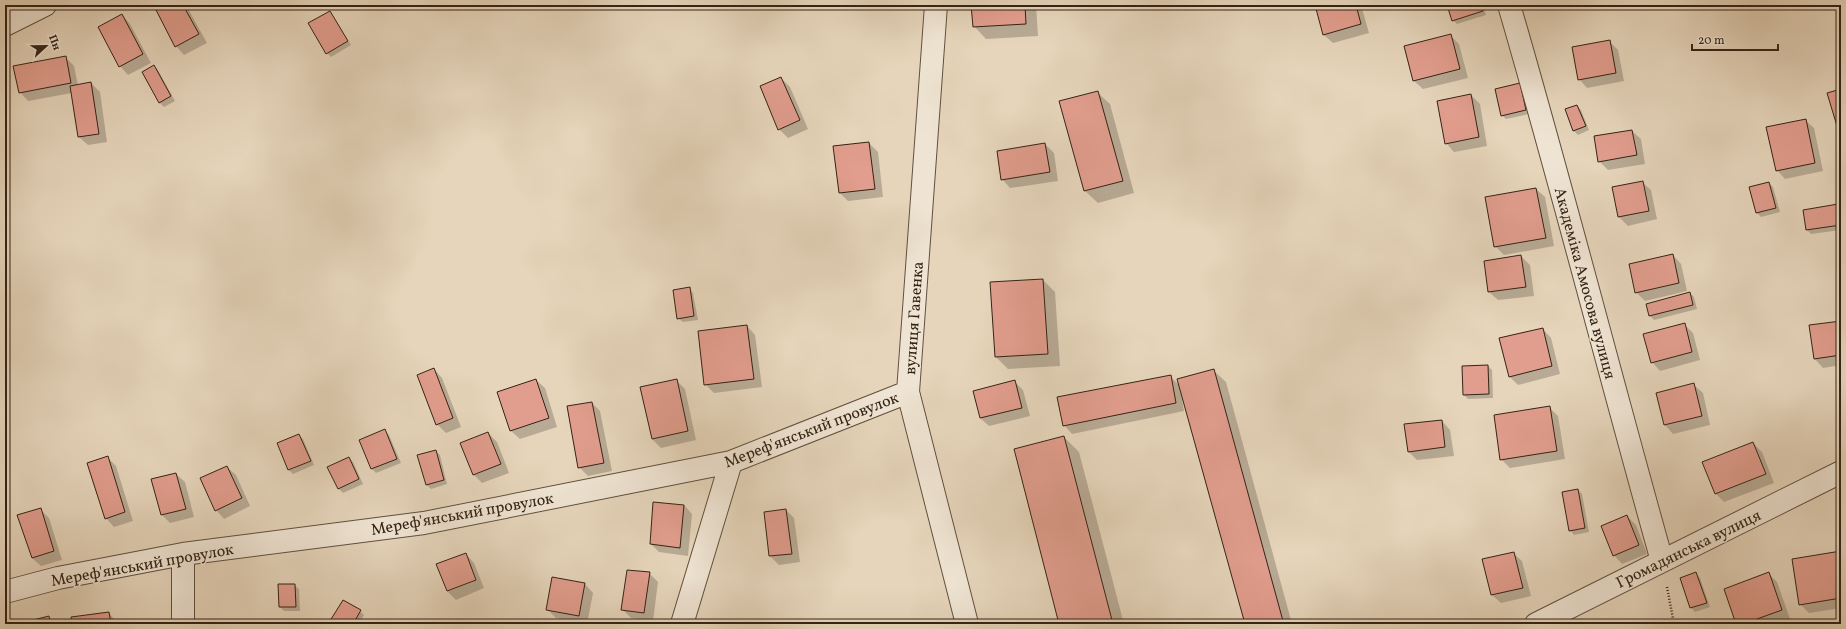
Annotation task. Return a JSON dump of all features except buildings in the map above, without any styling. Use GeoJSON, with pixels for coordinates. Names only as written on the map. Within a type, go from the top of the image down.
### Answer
{"type":"FeatureCollection","features":[{"type":"Feature","properties":{"kind":"street"},"geometry":{"type":"LineString","coordinates":[[5,25],[45,5]]}},
{"type":"Feature","properties":{"kind":"street","name":"вулиця Гавенка"},"geometry":{"type":"LineString","coordinates":[[936,5],[908,392],[967,624]]}},
{"type":"Feature","properties":{"kind":"street","name":"Академіка Амосова вулиця"},"geometry":{"type":"LineString","coordinates":[[1509,5],[1543,122],[1610,376],[1662,561]]}},
{"type":"Feature","properties":{"kind":"street","name":"Мереф'янський провулок"},"geometry":{"type":"LineString","coordinates":[[5,592],[58,578],[183,554],[424,523],[731,462],[908,392]]}},
{"type":"Feature","properties":{"kind":"street"},"geometry":{"type":"LineString","coordinates":[[682,624],[731,462]]}},
{"type":"Feature","properties":{"kind":"street","name":"Громадянська вулиця"},"geometry":{"type":"LineString","coordinates":[[1536,624],[1841,472]]}},
{"type":"Feature","properties":{"kind":"street"},"geometry":{"type":"LineString","coordinates":[[183,554],[183,624]]}},
{"type":"Feature","properties":{"kind":"path"},"geometry":{"type":"LineString","coordinates":[[1662,561],[1674,624]]}}]}
